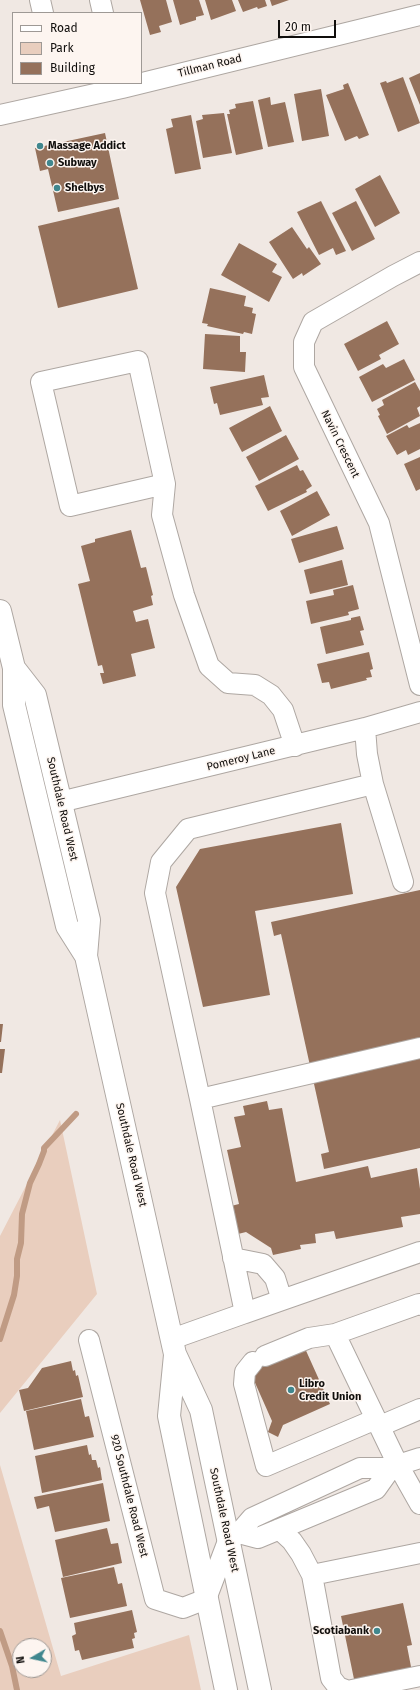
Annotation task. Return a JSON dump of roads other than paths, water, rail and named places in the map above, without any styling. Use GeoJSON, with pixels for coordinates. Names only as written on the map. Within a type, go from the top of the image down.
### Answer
{"type":"FeatureCollection","features":[{"type":"Feature","properties":{"kind":"main road","name":"Southdale Road West"},"geometry":{"type":"LineString","coordinates":[[0,611],[14,668],[14,705],[67,926],[86,956]]}},
{"type":"Feature","properties":{"kind":"main road","name":"Southdale Road West"},"geometry":{"type":"LineString","coordinates":[[14,668],[34,695],[89,920],[86,956],[174,1346],[201,1410],[234,1537],[260,1690]]}},
{"type":"Feature","properties":{"kind":"main road","name":"Southdale Road West"},"geometry":{"type":"LineString","coordinates":[[174,1346],[169,1416],[226,1690]]}},
{"type":"Feature","properties":{"kind":"street"},"geometry":{"type":"LineString","coordinates":[[40,0],[43,12]]}},
{"type":"Feature","properties":{"kind":"street"},"geometry":{"type":"LineString","coordinates":[[100,0],[103,12]]}},
{"type":"Feature","properties":{"kind":"street","name":"Tillman Road"},"geometry":{"type":"LineString","coordinates":[[142,81],[420,15]]}},
{"type":"Feature","properties":{"kind":"street","name":"Tillman Road"},"geometry":{"type":"LineString","coordinates":[[0,115],[121,86]]}},
{"type":"Feature","properties":{"kind":"street","name":"Navin Crescent"},"geometry":{"type":"LineString","coordinates":[[420,262],[313,322],[304,342],[304,367],[378,523],[420,685]]}},
{"type":"Feature","properties":{"kind":"street"},"geometry":{"type":"LineString","coordinates":[[165,484],[70,506],[40,382],[138,361],[165,484],[162,515],[184,594],[209,666],[228,683],[255,685],[271,695],[283,710],[295,746]]}},
{"type":"Feature","properties":{"kind":"street","name":"Pomeroy Lane"},"geometry":{"type":"LineString","coordinates":[[60,802],[295,746],[420,712]]}},
{"type":"Feature","properties":{"kind":"street"},"geometry":{"type":"LineString","coordinates":[[365,728],[367,754],[373,784],[403,882]]}},
{"type":"Feature","properties":{"kind":"street"},"geometry":{"type":"LineString","coordinates":[[245,1313],[155,893],[161,862],[188,829],[373,784]]}},
{"type":"Feature","properties":{"kind":"street"},"geometry":{"type":"LineString","coordinates":[[200,1099],[420,1048]]}},
{"type":"Feature","properties":{"kind":"street"},"geometry":{"type":"LineString","coordinates":[[174,1346],[245,1313],[420,1252]]}},
{"type":"Feature","properties":{"kind":"street"},"geometry":{"type":"LineString","coordinates":[[233,1258],[263,1264],[275,1278],[282,1300]]}},
{"type":"Feature","properties":{"kind":"street"},"geometry":{"type":"LineString","coordinates":[[420,1305],[335,1334],[308,1338],[259,1359],[245,1372],[244,1384],[266,1466],[378,1422],[420,1409]]}},
{"type":"Feature","properties":{"kind":"street"},"geometry":{"type":"LineString","coordinates":[[335,1334],[378,1422],[394,1466],[420,1504]]}},
{"type":"Feature","properties":{"kind":"street","name":"920 Southdale Road West"},"geometry":{"type":"LineString","coordinates":[[89,1340],[155,1599],[184,1608],[206,1599]]}},
{"type":"Feature","properties":{"kind":"street"},"geometry":{"type":"LineString","coordinates":[[206,1599],[234,1537],[252,1518],[360,1468],[394,1466],[420,1458]]}},
{"type":"Feature","properties":{"kind":"street"},"geometry":{"type":"LineString","coordinates":[[234,1537],[258,1538],[376,1489],[394,1466]]}},
{"type":"Feature","properties":{"kind":"street"},"geometry":{"type":"LineString","coordinates":[[278,1529],[292,1540],[312,1575],[338,1684]]}},
{"type":"Feature","properties":{"kind":"street"},"geometry":{"type":"LineString","coordinates":[[312,1575],[420,1553]]}},
{"type":"Feature","properties":{"kind":"street"},"geometry":{"type":"LineString","coordinates":[[352,1690],[420,1676]]}},
{"type":"Feature","properties":{"kind":"waterway"},"geometry":{"type":"LineString","coordinates":[[0,1339],[14,1295],[17,1276],[17,1259],[21,1243],[22,1214],[30,1183],[39,1164],[44,1148],[76,1114]]}},
{"type":"Feature","properties":{"kind":"waterway"},"geometry":{"type":"LineString","coordinates":[[0,1631],[12,1666],[17,1690]]}},
{"type":"Feature","properties":{"kind":"place","name":"Massage Addict"},"geometry":{"type":"Point","coordinates":[40,146]}},
{"type":"Feature","properties":{"kind":"place","name":"Subway"},"geometry":{"type":"Point","coordinates":[50,163]}},
{"type":"Feature","properties":{"kind":"place","name":"Shelbys"},"geometry":{"type":"Point","coordinates":[57,188]}},
{"type":"Feature","properties":{"kind":"place","name":"Libro Credit Union"},"geometry":{"type":"Point","coordinates":[291,1390]}},
{"type":"Feature","properties":{"kind":"place","name":"Scotiabank"},"geometry":{"type":"Point","coordinates":[377,1631]}}]}
